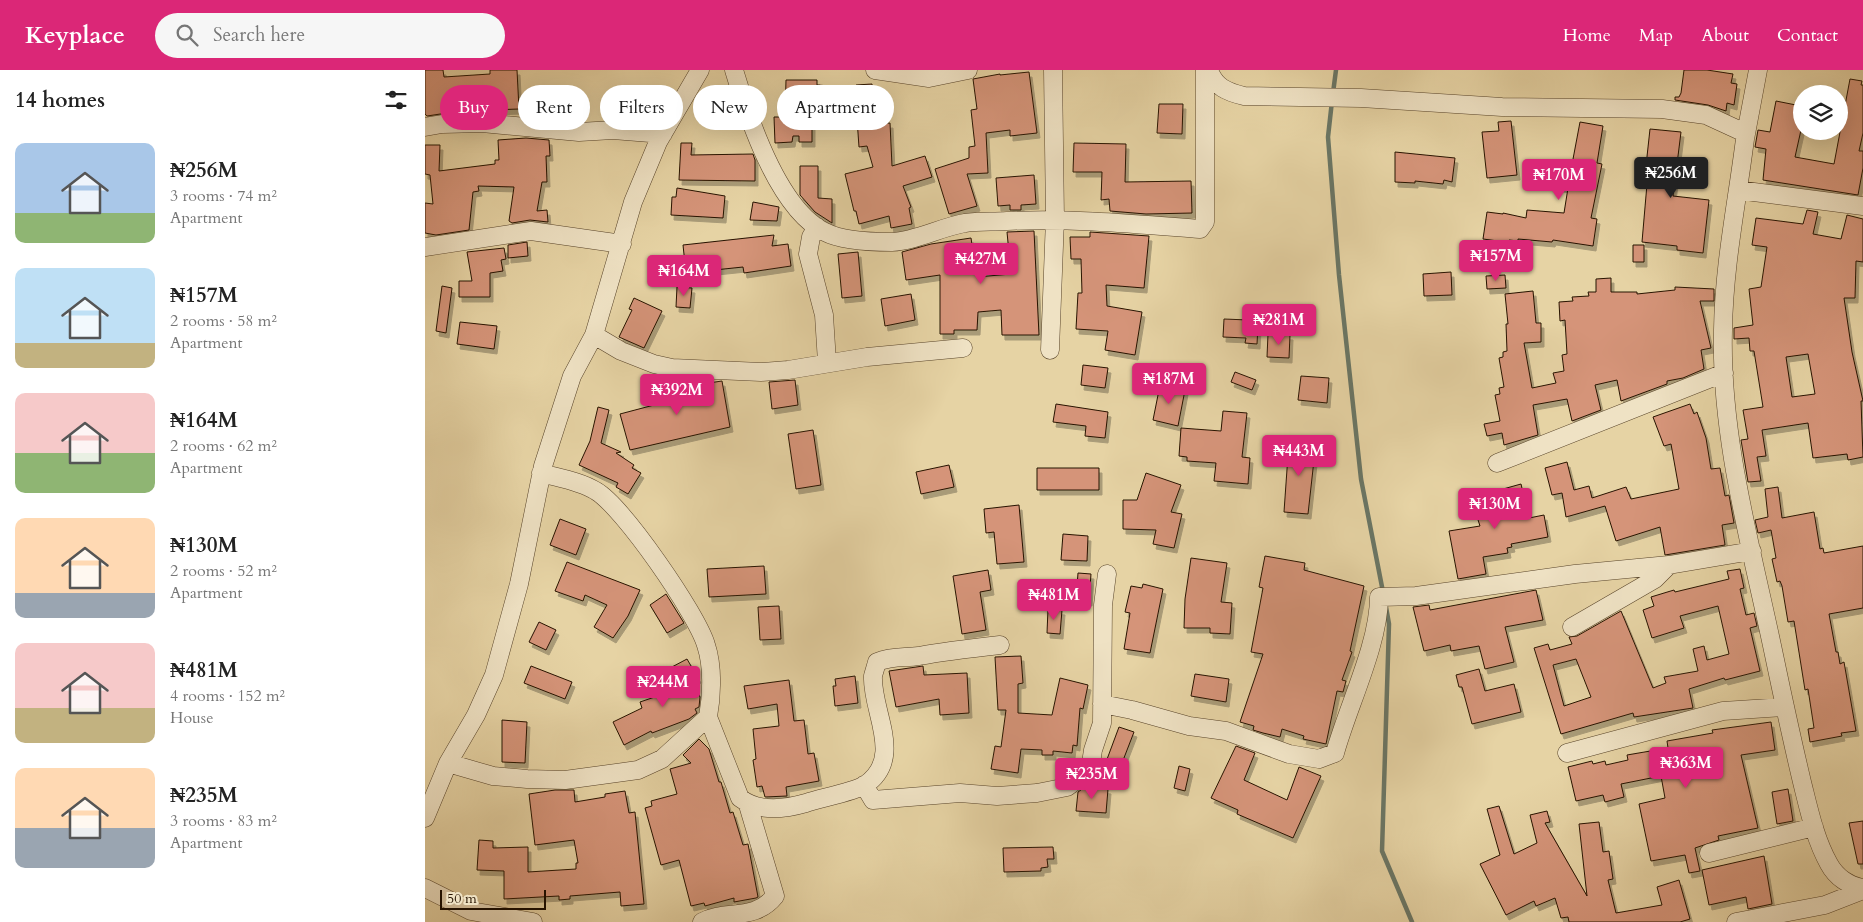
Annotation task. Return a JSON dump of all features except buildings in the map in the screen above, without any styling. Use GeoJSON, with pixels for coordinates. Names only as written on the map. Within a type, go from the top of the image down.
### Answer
{"type":"FeatureCollection","features":[{"type":"Feature","properties":{"kind":"street"},"geometry":{"type":"LineString","coordinates":[[425,818],[431,799],[448,763],[476,715],[494,675],[519,584],[541,473],[571,376],[594,335],[633,202],[663,134],[700,70]]}},
{"type":"Feature","properties":{"kind":"street"},"geometry":{"type":"LineString","coordinates":[[735,70],[761,150],[789,197],[808,220],[825,232],[845,238],[893,242],[965,223],[1055,219],[1200,229],[1205,222],[1207,70]]}},
{"type":"Feature","properties":{"kind":"street"},"geometry":{"type":"LineString","coordinates":[[875,70],[929,78],[968,70]]}},
{"type":"Feature","properties":{"kind":"street"},"geometry":{"type":"LineString","coordinates":[[1050,350],[1055,219],[1053,70]]}},
{"type":"Feature","properties":{"kind":"street"},"geometry":{"type":"LineString","coordinates":[[1207,70],[1212,79],[1226,92],[1244,96],[1361,98],[1502,107],[1662,109],[1706,115],[1743,132],[1745,139]]}},
{"type":"Feature","properties":{"kind":"street"},"geometry":{"type":"LineString","coordinates":[[1758,70],[1728,244],[1723,330],[1724,373],[1734,462],[1785,707],[1813,827],[1829,865],[1841,879],[1863,889]]}},
{"type":"Feature","properties":{"kind":"street"},"geometry":{"type":"LineString","coordinates":[[425,127],[441,124],[481,123],[579,132],[620,130],[663,134]]}},
{"type":"Feature","properties":{"kind":"street"},"geometry":{"type":"LineString","coordinates":[[1738,190],[1863,206]]}},
{"type":"Feature","properties":{"kind":"street"},"geometry":{"type":"LineString","coordinates":[[817,227],[811,237],[808,254],[824,315],[827,362]]}},
{"type":"Feature","properties":{"kind":"street"},"geometry":{"type":"LineString","coordinates":[[425,247],[531,231],[622,244]]}},
{"type":"Feature","properties":{"kind":"street"},"geometry":{"type":"LineString","coordinates":[[594,335],[637,358],[672,368],[761,372],[788,370],[827,362],[963,348]]}},
{"type":"Feature","properties":{"kind":"street"},"geometry":{"type":"LineString","coordinates":[[1497,463],[1724,373]]}},
{"type":"Feature","properties":{"kind":"street"},"geometry":{"type":"LineString","coordinates":[[541,473],[580,484],[605,498],[658,564],[697,622],[706,644],[711,689],[708,716],[740,798],[749,805],[764,809],[802,804],[864,785],[876,774],[883,760],[885,737],[873,677],[877,662],[890,656],[917,656],[1000,645]]}},
{"type":"Feature","properties":{"kind":"street"},"geometry":{"type":"LineString","coordinates":[[1102,704],[1132,710],[1189,726],[1226,731],[1246,740],[1267,745],[1289,754],[1319,759],[1335,753],[1350,704],[1361,678],[1379,610],[1379,597],[1416,596],[1575,574],[1669,565],[1753,551]]}},
{"type":"Feature","properties":{"kind":"street"},"geometry":{"type":"LineString","coordinates":[[1572,627],[1655,578],[1669,565]]}},
{"type":"Feature","properties":{"kind":"street"},"geometry":{"type":"LineString","coordinates":[[864,785],[873,800],[960,793],[997,796],[1037,793],[1067,787],[1090,770],[1093,750],[1102,723],[1103,605],[1107,574]]}},
{"type":"Feature","properties":{"kind":"street"},"geometry":{"type":"LineString","coordinates":[[1567,753],[1723,711],[1785,707]]}},
{"type":"Feature","properties":{"kind":"street"},"geometry":{"type":"LineString","coordinates":[[448,763],[493,776],[537,779],[565,780],[637,770],[662,759],[708,716]]}},
{"type":"Feature","properties":{"kind":"street"},"geometry":{"type":"LineString","coordinates":[[702,922],[712,917],[732,917],[749,912],[767,905],[775,896],[749,805]]}},
{"type":"Feature","properties":{"kind":"street"},"geometry":{"type":"LineString","coordinates":[[1709,852],[1813,827]]}},
{"type":"Feature","properties":{"kind":"street"},"geometry":{"type":"LineString","coordinates":[[425,888],[471,911],[533,922]]}},
{"type":"Feature","properties":{"kind":"street"},"geometry":{"type":"LineString","coordinates":[[1736,922],[1825,905],[1863,889]]}},
{"type":"Feature","properties":{"kind":"waterway"},"geometry":{"type":"LineString","coordinates":[[1333,93],[1336,70]]}},
{"type":"Feature","properties":{"kind":"waterway"},"geometry":{"type":"LineString","coordinates":[[1332,101],[1328,137],[1339,275],[1361,479],[1383,592]]}},
{"type":"Feature","properties":{"kind":"waterway"},"geometry":{"type":"LineString","coordinates":[[1386,607],[1389,624],[1382,851],[1412,922]]}}]}
